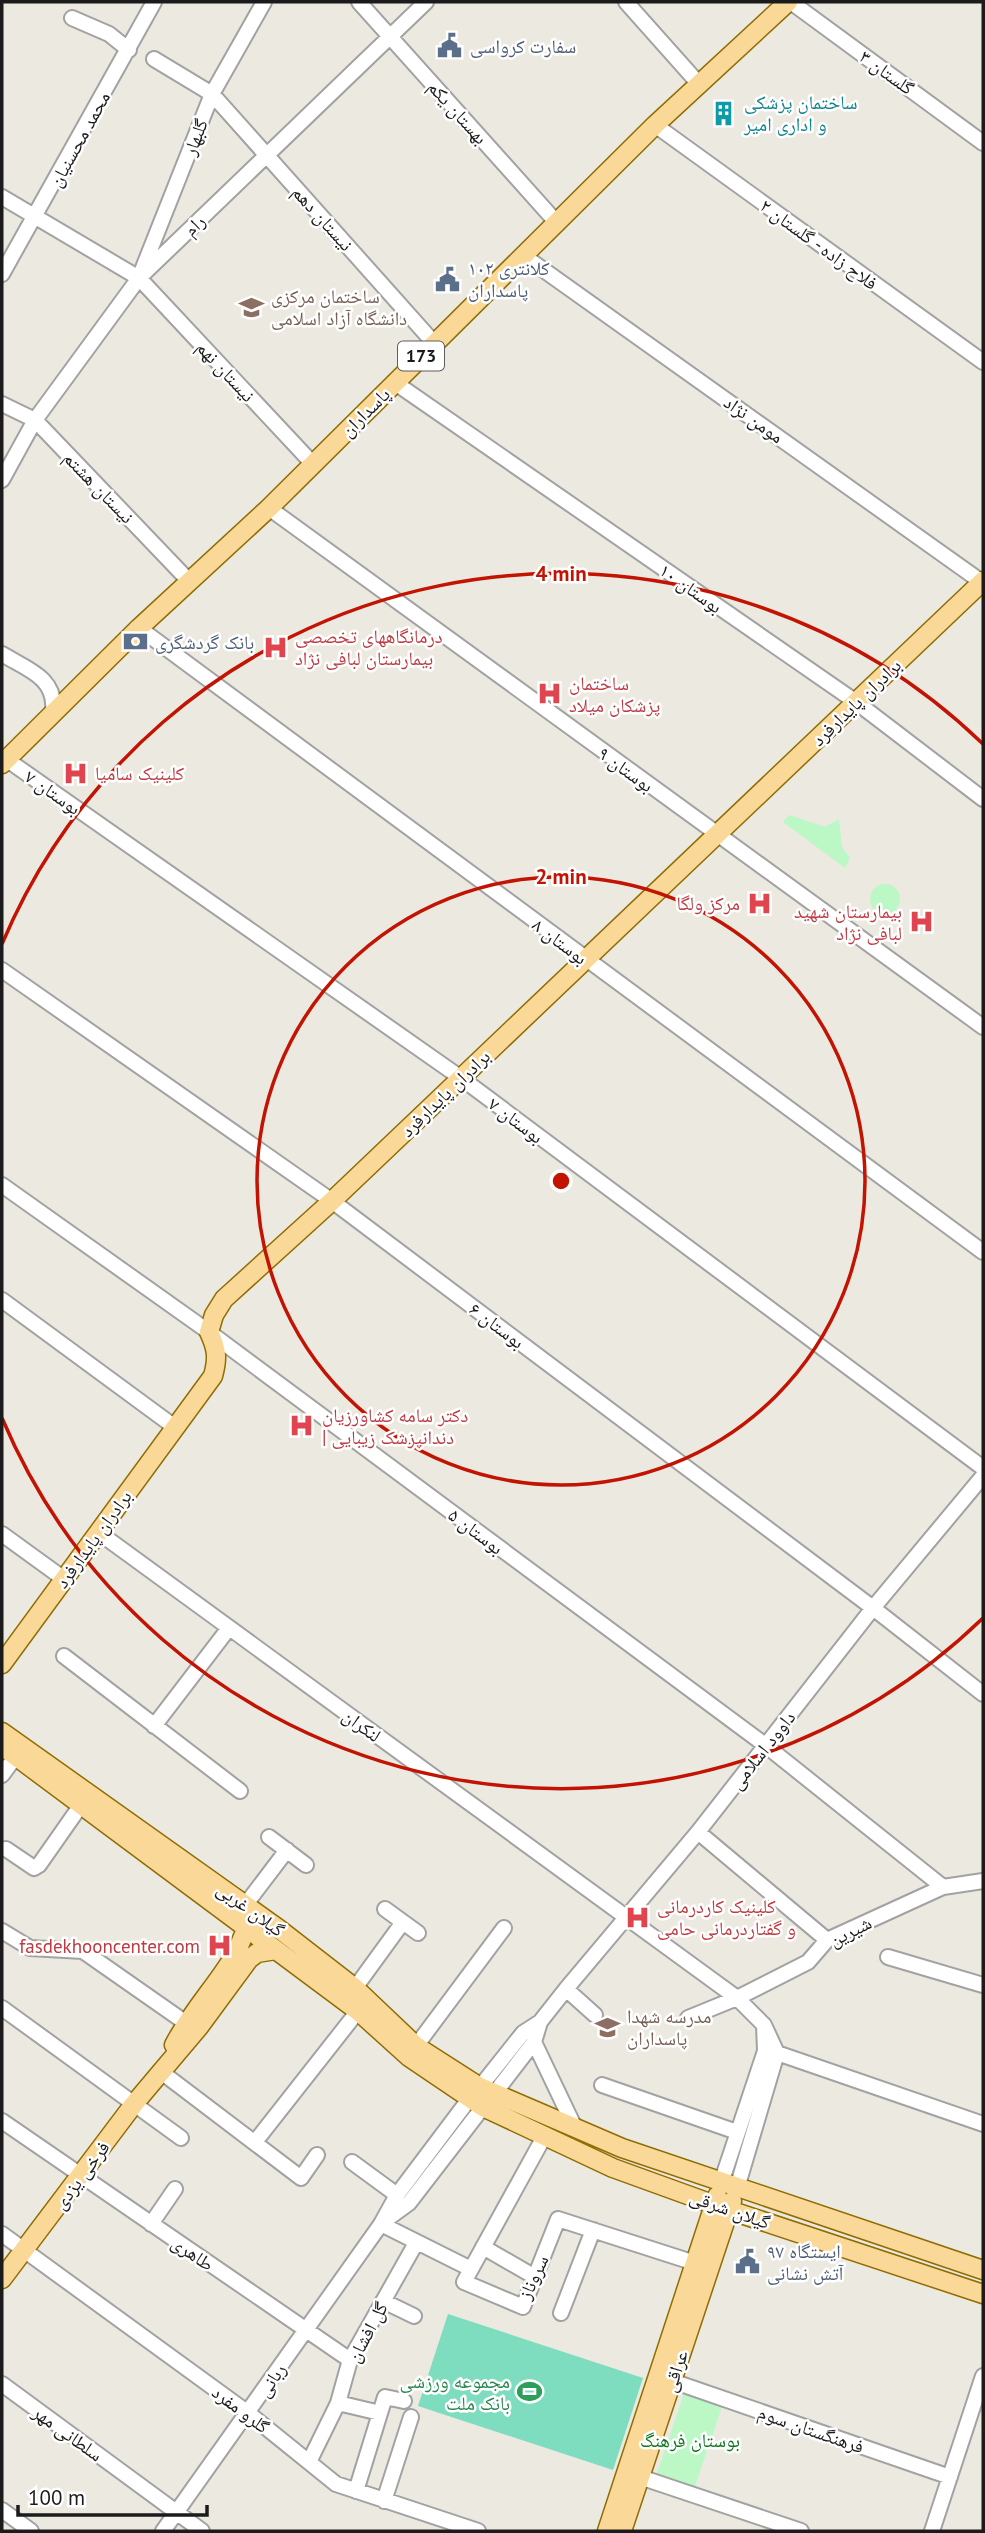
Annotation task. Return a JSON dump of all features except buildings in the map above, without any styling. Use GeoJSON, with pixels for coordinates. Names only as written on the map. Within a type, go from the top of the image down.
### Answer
{"type":"FeatureCollection","features":[{"type":"Feature","properties":{"kind":"main road","name":"پاسداران"},"geometry":{"type":"LineString","coordinates":[[4,761],[53,710],[269,508],[655,125],[789,2]]}},
{"type":"Feature","properties":{"kind":"main road","name":"برادران پایدارفرد"},"geometry":{"type":"LineString","coordinates":[[2,1664],[213,1376],[217,1347],[209,1332],[214,1315],[224,1299],[332,1201],[983,582]]}},
{"type":"Feature","properties":{"kind":"main road","name":"گیلان غربی"},"geometry":{"type":"LineString","coordinates":[[2,1732],[250,1915],[272,1947],[358,2011],[408,2057],[482,2097]]}},
{"type":"Feature","properties":{"kind":"main road","name":"گیلان غربی"},"geometry":{"type":"LineString","coordinates":[[2,1745],[81,1805],[250,1915],[279,1929],[355,1988],[416,2046],[482,2097]]}},
{"type":"Feature","properties":{"kind":"main road","name":"فرخی یزدی"},"geometry":{"type":"LineString","coordinates":[[160,2071],[186,2023],[236,1951],[250,1915]]}},
{"type":"Feature","properties":{"kind":"main road"},"geometry":{"type":"LineString","coordinates":[[272,1947],[279,1929]]}},
{"type":"Feature","properties":{"kind":"main road","name":"فرخی یزدی"},"geometry":{"type":"LineString","coordinates":[[2,2279],[134,2104],[199,2027],[249,1959],[272,1947]]}},
{"type":"Feature","properties":{"kind":"main road","name":"گیلان شرقی"},"geometry":{"type":"LineString","coordinates":[[482,2097],[729,2185],[983,2270]]}},
{"type":"Feature","properties":{"kind":"main road","name":"گیلان شرقی"},"geometry":{"type":"LineString","coordinates":[[482,2097],[545,2135],[613,2168],[721,2207],[983,2294]]}},
{"type":"Feature","properties":{"kind":"main road"},"geometry":{"type":"LineString","coordinates":[[721,2207],[729,2185]]}},
{"type":"Feature","properties":{"kind":"main road"},"geometry":{"type":"LineString","coordinates":[[755,2218],[762,2196]]}},
{"type":"Feature","properties":{"kind":"main road","name":"عراقی"},"geometry":{"type":"LineString","coordinates":[[607,2531],[695,2263],[721,2207]]}},
{"type":"Feature","properties":{"kind":"main road","name":"عراقی"},"geometry":{"type":"LineString","coordinates":[[622,2531],[672,2381],[721,2207]]}},
{"type":"Feature","properties":{"kind":"main road"},"geometry":{"type":"LineString","coordinates":[[877,2259],[884,2237]]}},
{"type":"Feature","properties":{"kind":"street","name":"محمد محسنیان"},"geometry":{"type":"LineString","coordinates":[[2,274],[154,2]]}},
{"type":"Feature","properties":{"kind":"street","name":"گلبهار"},"geometry":{"type":"LineString","coordinates":[[139,278],[212,94],[264,2]]}},
{"type":"Feature","properties":{"kind":"street","name":"بهستان یکم"},"geometry":{"type":"LineString","coordinates":[[359,2],[557,223]]}},
{"type":"Feature","properties":{"kind":"street","name":"رام"},"geometry":{"type":"LineString","coordinates":[[2,481],[35,420],[139,278],[426,2]]}},
{"type":"Feature","properties":{"kind":"street"},"geometry":{"type":"LineString","coordinates":[[626,2],[699,84]]}},
{"type":"Feature","properties":{"kind":"street","name":"گلستان ۳"},"geometry":{"type":"LineString","coordinates":[[789,2],[983,143]]}},
{"type":"Feature","properties":{"kind":"street"},"geometry":{"type":"LineString","coordinates":[[72,18],[109,34],[129,50]]}},
{"type":"Feature","properties":{"kind":"street","name":"نیستان دهم"},"geometry":{"type":"LineString","coordinates":[[154,59],[212,94],[434,343]]}},
{"type":"Feature","properties":{"kind":"street","name":"فلاح زاده - گلستان ۲"},"geometry":{"type":"LineString","coordinates":[[655,125],[983,362]]}},
{"type":"Feature","properties":{"kind":"street","name":"نیستان نهم"},"geometry":{"type":"LineString","coordinates":[[2,197],[139,278],[313,464]]}},
{"type":"Feature","properties":{"kind":"street","name":"مومن نژاد"},"geometry":{"type":"LineString","coordinates":[[524,256],[983,582]]}},
{"type":"Feature","properties":{"kind":"street","name":"بوستان ۱۰"},"geometry":{"type":"LineString","coordinates":[[394,383],[856,702],[983,799]]}},
{"type":"Feature","properties":{"kind":"street","name":"نیستان هشتم"},"geometry":{"type":"LineString","coordinates":[[2,404],[35,420],[189,581]]}},
{"type":"Feature","properties":{"kind":"street","name":"بوستان ۹"},"geometry":{"type":"LineString","coordinates":[[269,508],[983,1027]]}},
{"type":"Feature","properties":{"kind":"street","name":"بوستان ۸"},"geometry":{"type":"LineString","coordinates":[[139,628],[983,1252]]}},
{"type":"Feature","properties":{"kind":"street"},"geometry":{"type":"LineString","coordinates":[[2,654],[44,680],[51,689],[53,710]]}},
{"type":"Feature","properties":{"kind":"street","name":"بوستان ۷"},"geometry":{"type":"LineString","coordinates":[[4,761],[461,1078],[983,1468]]}},
{"type":"Feature","properties":{"kind":"street","name":"بوستان ۶"},"geometry":{"type":"LineString","coordinates":[[2,970],[332,1201],[873,1608],[983,1694]]}},
{"type":"Feature","properties":{"kind":"street","name":"بوستان ۵"},"geometry":{"type":"LineString","coordinates":[[2,1185],[209,1332],[765,1745],[943,1887]]}},
{"type":"Feature","properties":{"kind":"street"},"geometry":{"type":"LineString","coordinates":[[2,1300],[176,1428]]}},
{"type":"Feature","properties":{"kind":"street","name":"داوود اسلامی"},"geometry":{"type":"LineString","coordinates":[[305,2331],[381,2224],[397,2195],[534,2042],[541,2022],[566,1989],[698,1832],[873,1608],[983,1476]]}},
{"type":"Feature","properties":{"kind":"street","name":"لنکران"},"geometry":{"type":"LineString","coordinates":[[98,1532],[737,1998],[764,2025]]}},
{"type":"Feature","properties":{"kind":"street"},"geometry":{"type":"LineString","coordinates":[[2,1534],[64,1579]]}},
{"type":"Feature","properties":{"kind":"street"},"geometry":{"type":"LineString","coordinates":[[154,1726],[229,1628]]}},
{"type":"Feature","properties":{"kind":"street"},"geometry":{"type":"LineString","coordinates":[[64,1656],[240,1791]]}},
{"type":"Feature","properties":{"kind":"street"},"geometry":{"type":"LineString","coordinates":[[2,1775],[16,1756]]}},
{"type":"Feature","properties":{"kind":"street"},"geometry":{"type":"LineString","coordinates":[[6,1849],[34,1868],[39,1865],[81,1805]]}},
{"type":"Feature","properties":{"kind":"street"},"geometry":{"type":"LineString","coordinates":[[698,1832],[827,1940]]}},
{"type":"Feature","properties":{"kind":"street"},"geometry":{"type":"LineString","coordinates":[[269,1837],[306,1865]]}},
{"type":"Feature","properties":{"kind":"street"},"geometry":{"type":"LineString","coordinates":[[250,1915],[287,1850]]}},
{"type":"Feature","properties":{"kind":"street","name":"شیرین"},"geometry":{"type":"LineString","coordinates":[[688,2018],[737,1998],[808,1962],[827,1940],[943,1887],[983,1881]]}},
{"type":"Feature","properties":{"kind":"street"},"geometry":{"type":"LineString","coordinates":[[385,1909],[418,1933]]}},
{"type":"Feature","properties":{"kind":"street"},"geometry":{"type":"LineString","coordinates":[[355,1988],[403,1922]]}},
{"type":"Feature","properties":{"kind":"street"},"geometry":{"type":"LineString","coordinates":[[416,2046],[504,1928]]}},
{"type":"Feature","properties":{"kind":"street"},"geometry":{"type":"LineString","coordinates":[[2,1931],[30,1948],[83,1951],[186,2023]]}},
{"type":"Feature","properties":{"kind":"street"},"geometry":{"type":"LineString","coordinates":[[888,1958],[983,1985]]}},
{"type":"Feature","properties":{"kind":"street"},"geometry":{"type":"LineString","coordinates":[[566,1989],[595,2015]]}},
{"type":"Feature","properties":{"kind":"street"},"geometry":{"type":"LineString","coordinates":[[2,2008],[181,2138]]}},
{"type":"Feature","properties":{"kind":"street"},"geometry":{"type":"LineString","coordinates":[[255,2142],[358,2011]]}},
{"type":"Feature","properties":{"kind":"street","name":"داوود اسلامی"},"geometry":{"type":"LineString","coordinates":[[381,2224],[409,2203],[523,2033],[541,2022]]}},
{"type":"Feature","properties":{"kind":"street"},"geometry":{"type":"LineString","coordinates":[[729,2185],[777,2053],[764,2025]]}},
{"type":"Feature","properties":{"kind":"street"},"geometry":{"type":"LineString","coordinates":[[729,2185],[737,2132],[765,2051],[764,2025]]}},
{"type":"Feature","properties":{"kind":"street"},"geometry":{"type":"LineString","coordinates":[[534,2042],[575,2129]]}},
{"type":"Feature","properties":{"kind":"street"},"geometry":{"type":"LineString","coordinates":[[777,2053],[983,2124]]}},
{"type":"Feature","properties":{"kind":"street"},"geometry":{"type":"LineString","coordinates":[[160,2071],[301,2178],[317,2155]]}},
{"type":"Feature","properties":{"kind":"street"},"geometry":{"type":"LineString","coordinates":[[602,2085],[737,2132]]}},
{"type":"Feature","properties":{"kind":"street","name":"طاهری"},"geometry":{"type":"LineString","coordinates":[[2,2121],[350,2360]]}},
{"type":"Feature","properties":{"kind":"street"},"geometry":{"type":"LineString","coordinates":[[381,2224],[471,2269],[545,2135]]}},
{"type":"Feature","properties":{"kind":"street"},"geometry":{"type":"LineString","coordinates":[[352,2162],[397,2195]]}},
{"type":"Feature","properties":{"kind":"street"},"geometry":{"type":"LineString","coordinates":[[151,2224],[175,2189]]}},
{"type":"Feature","properties":{"kind":"street","name":"سروناز"},"geometry":{"type":"LineString","coordinates":[[471,2269],[464,2282],[523,2307],[558,2219],[695,2263]]}},
{"type":"Feature","properties":{"kind":"street"},"geometry":{"type":"LineString","coordinates":[[561,2313],[593,2230]]}},
{"type":"Feature","properties":{"kind":"street","name":"گلرو مفرد"},"geometry":{"type":"LineString","coordinates":[[2,2234],[248,2413],[336,2484],[478,2531]]}},
{"type":"Feature","properties":{"kind":"street","name":"گل افشان"},"geometry":{"type":"LineString","coordinates":[[309,2462],[338,2403],[350,2360],[416,2243]]}},
{"type":"Feature","properties":{"kind":"street"},"geometry":{"type":"LineString","coordinates":[[483,2247],[535,2277]]}},
{"type":"Feature","properties":{"kind":"street"},"geometry":{"type":"LineString","coordinates":[[383,2301],[414,2316]]}},
{"type":"Feature","properties":{"kind":"street","name":"ربانی"},"geometry":{"type":"LineString","coordinates":[[163,2531],[305,2331]]}},
{"type":"Feature","properties":{"kind":"street"},"geometry":{"type":"LineString","coordinates":[[932,2531],[983,2376]]}},
{"type":"Feature","properties":{"kind":"street","name":"فرهنگستان سوم"},"geometry":{"type":"LineString","coordinates":[[672,2381],[950,2477]]}},
{"type":"Feature","properties":{"kind":"street","name":"سلطانی مهر"},"geometry":{"type":"LineString","coordinates":[[2,2384],[202,2531]]}},
{"type":"Feature","properties":{"kind":"street"},"geometry":{"type":"LineString","coordinates":[[356,2491],[385,2397],[404,2400]]}},
{"type":"Feature","properties":{"kind":"street"},"geometry":{"type":"LineString","coordinates":[[338,2403],[380,2413]]}},
{"type":"Feature","properties":{"kind":"street"},"geometry":{"type":"LineString","coordinates":[[384,2501],[411,2417]]}},
{"type":"Feature","properties":{"kind":"street"},"geometry":{"type":"LineString","coordinates":[[640,2477],[801,2531]]}},
{"type":"Feature","properties":{"kind":"street"},"geometry":{"type":"LineString","coordinates":[[2,2510],[31,2531]]}},
{"type":"Feature","properties":{"kind":"green space"},"geometry":{"type":"Polygon","coordinates":[[[789,815],[825,827],[839,819],[842,847],[850,858],[845,868],[783,822],[789,815]]]}},
{"type":"Feature","properties":{"kind":"green space"},"geometry":{"type":"Polygon","coordinates":[[[885,884],[896,888],[900,899],[896,910],[885,914],[874,910],[870,899],[874,888],[885,884]]]}},
{"type":"Feature","properties":{"kind":"green space","name":"مجموعه ورزشی بانک ملت"},"geometry":{"type":"Polygon","coordinates":[[[448,2314],[643,2378],[613,2470],[418,2406],[448,2314]]]}},
{"type":"Feature","properties":{"kind":"green space","name":"بوستان فرهنگ"},"geometry":{"type":"Polygon","coordinates":[[[685,2391],[723,2404],[694,2489],[656,2476],[685,2391]]]}},
{"type":"Feature","properties":{"kind":"place","name":"سفارت کرواسی"},"geometry":{"type":"Point","coordinates":[450,46]}},
{"type":"Feature","properties":{"kind":"place","name":"ساختمان پزشکی و اداری امیر"},"geometry":{"type":"Point","coordinates":[724,113]}},
{"type":"Feature","properties":{"kind":"place","name":"کلانتری ۱۰۲ پاسداران"},"geometry":{"type":"Point","coordinates":[448,279]}},
{"type":"Feature","properties":{"kind":"place","name":"ساختمان مرکزی دانشگاه آزاد اسلامی"},"geometry":{"type":"Point","coordinates":[251,307]}},
{"type":"Feature","properties":{"kind":"place","name":"بانک گردشگری"},"geometry":{"type":"Point","coordinates":[135,642]}},
{"type":"Feature","properties":{"kind":"place","name":"درمانگاههای تخصصی بیمارستان لبافی نژاد"},"geometry":{"type":"Point","coordinates":[275,647]}},
{"type":"Feature","properties":{"kind":"place","name":"ساختمان پزشکان میلاد"},"geometry":{"type":"Point","coordinates":[549,694]}},
{"type":"Feature","properties":{"kind":"place","name":"کلینیک سامیا"},"geometry":{"type":"Point","coordinates":[75,773]}},
{"type":"Feature","properties":{"kind":"place","name":"مرکز ولگا"},"geometry":{"type":"Point","coordinates":[760,903]}},
{"type":"Feature","properties":{"kind":"place","name":"بیمارستان شهید لبافی نژاد"},"geometry":{"type":"Point","coordinates":[922,922]}},
{"type":"Feature","properties":{"kind":"place","name":"دکتر سامه کشاورزیان | دندانپزشک زیبایی"},"geometry":{"type":"Point","coordinates":[302,1426]}},
{"type":"Feature","properties":{"kind":"place","name":"کلینیک کاردرمانی و گفتاردرمانی حامی"},"geometry":{"type":"Point","coordinates":[637,1917]}},
{"type":"Feature","properties":{"kind":"place","name":"fasdekhooncenter.com"},"geometry":{"type":"Point","coordinates":[220,1946]}},
{"type":"Feature","properties":{"kind":"place","name":"مدرسه شهدا پاسداران"},"geometry":{"type":"Point","coordinates":[607,2027]}},
{"type":"Feature","properties":{"kind":"place","name":"ایستگاه ۹۷ آتش نشانی"},"geometry":{"type":"Point","coordinates":[747,2262]}},
{"type":"Feature","properties":{"kind":"place","name":"مجموعه ورزشی بانک ملت"},"geometry":{"type":"Point","coordinates":[530,2392]}}]}
